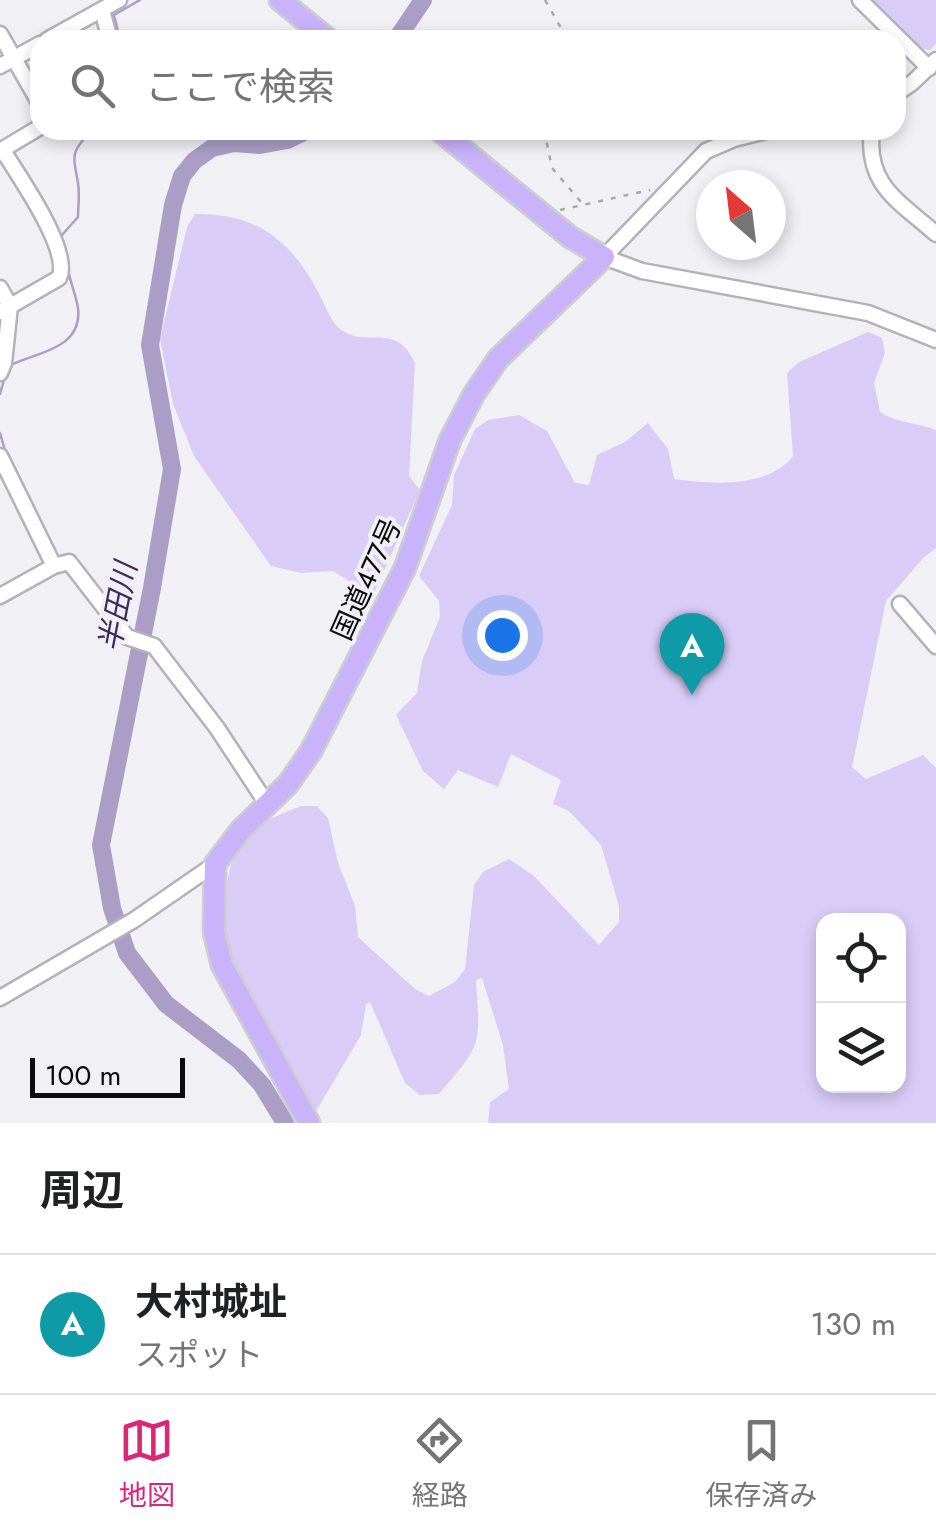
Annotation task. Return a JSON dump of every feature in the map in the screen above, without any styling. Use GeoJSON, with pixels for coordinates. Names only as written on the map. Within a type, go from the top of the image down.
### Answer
{"type":"FeatureCollection","features":[{"type":"Feature","properties":{"kind":"highway"},"geometry":{"type":"LineString","coordinates":[[280,0],[317,30]]}},
{"type":"Feature","properties":{"kind":"highway"},"geometry":{"type":"LineString","coordinates":[[452,140],[546,218],[604,257]]}},
{"type":"Feature","properties":{"kind":"highway","name":"国道477号"},"geometry":{"type":"LineString","coordinates":[[215,864],[240,831],[288,784],[311,752],[404,568],[450,440],[474,394],[498,359],[604,257]]}},
{"type":"Feature","properties":{"kind":"highway"},"geometry":{"type":"LineString","coordinates":[[215,864],[214,932],[222,966],[309,1123]]}},
{"type":"Feature","properties":{"kind":"street"},"geometry":{"type":"LineString","coordinates":[[65,30],[119,0]]}},
{"type":"Feature","properties":{"kind":"street"},"geometry":{"type":"LineString","coordinates":[[860,0],[894,30]]}},
{"type":"Feature","properties":{"kind":"street"},"geometry":{"type":"LineString","coordinates":[[102,10],[107,30]]}},
{"type":"Feature","properties":{"kind":"street"},"geometry":{"type":"LineString","coordinates":[[0,34],[7,62],[30,91]]}},
{"type":"Feature","properties":{"kind":"street"},"geometry":{"type":"LineString","coordinates":[[906,41],[932,64],[906,86]]}},
{"type":"Feature","properties":{"kind":"street"},"geometry":{"type":"LineString","coordinates":[[7,62],[30,49]]}},
{"type":"Feature","properties":{"kind":"street"},"geometry":{"type":"LineString","coordinates":[[5,308],[59,278],[63,270],[54,238],[1,150],[30,133]]}},
{"type":"Feature","properties":{"kind":"street"},"geometry":{"type":"LineString","coordinates":[[730,140],[706,152],[604,257],[642,271],[868,313],[936,340]]}},
{"type":"Feature","properties":{"kind":"street"},"geometry":{"type":"LineString","coordinates":[[871,140],[869,152],[876,178],[936,234]]}},
{"type":"Feature","properties":{"kind":"street"},"geometry":{"type":"LineString","coordinates":[[0,288],[5,308],[0,373]]}},
{"type":"Feature","properties":{"kind":"street"},"geometry":{"type":"LineString","coordinates":[[0,456],[54,566]]}},
{"type":"Feature","properties":{"kind":"street"},"geometry":{"type":"LineString","coordinates":[[0,596],[54,566],[69,562],[127,637],[154,646],[217,728],[267,804]]}},
{"type":"Feature","properties":{"kind":"street"},"geometry":{"type":"LineString","coordinates":[[900,604],[936,646]]}},
{"type":"Feature","properties":{"kind":"street"},"geometry":{"type":"LineString","coordinates":[[0,998],[134,920],[215,864]]}},
{"type":"Feature","properties":{"kind":"path"},"geometry":{"type":"LineString","coordinates":[[545,0],[562,30]]}},
{"type":"Feature","properties":{"kind":"path"},"geometry":{"type":"LineString","coordinates":[[546,140],[552,168],[582,204]]}},
{"type":"Feature","properties":{"kind":"path"},"geometry":{"type":"LineString","coordinates":[[546,218],[582,204],[657,189],[667,193]]}},
{"type":"Feature","properties":{"kind":"shaded area"},"geometry":{"type":"Polygon","coordinates":[[[870,0],[936,0],[936,44],[930,50],[923,49],[870,0]]]}},
{"type":"Feature","properties":{"kind":"shaded area"},"geometry":{"type":"Polygon","coordinates":[[[195,214],[236,218],[269,233],[296,258],[339,328],[352,336],[399,343],[415,363],[409,476],[420,490],[375,591],[360,588],[333,571],[301,573],[271,566],[194,456],[173,404],[160,339],[187,227],[195,214]]]}},
{"type":"Feature","properties":{"kind":"shaded area"},"geometry":{"type":"Polygon","coordinates":[[[868,332],[882,338],[885,353],[874,383],[880,412],[936,430],[936,548],[886,601],[852,767],[866,779],[923,755],[936,768],[936,1123],[488,1123],[490,1102],[509,1089],[503,1045],[482,978],[476,980],[476,1043],[439,1094],[420,1095],[405,1083],[370,1002],[366,1004],[361,1035],[315,1113],[228,960],[217,926],[233,855],[243,838],[267,820],[301,806],[317,806],[328,818],[338,863],[355,906],[358,937],[415,989],[429,996],[455,982],[465,969],[474,885],[483,872],[509,859],[534,876],[599,945],[619,922],[619,906],[601,845],[569,811],[553,804],[561,780],[511,754],[498,787],[458,770],[444,789],[423,771],[396,715],[417,693],[422,661],[440,617],[439,601],[419,576],[452,505],[454,475],[475,429],[488,420],[519,415],[547,431],[575,483],[589,485],[597,455],[625,442],[648,423],[668,449],[674,479],[738,482],[769,474],[793,456],[787,373],[799,362],[868,332]]]}},
{"type":"Feature","properties":{"kind":"waterway"},"geometry":{"type":"LineString","coordinates":[[118,30],[114,15],[140,0]]}},
{"type":"Feature","properties":{"kind":"waterway","name":"半田川"},"geometry":{"type":"LineString","coordinates":[[403,30],[423,0]]}},
{"type":"Feature","properties":{"kind":"waterway"},"geometry":{"type":"LineString","coordinates":[[61,242],[62,235],[78,217],[75,154],[83,140]]}},
{"type":"Feature","properties":{"kind":"waterway","name":"半田川"},"geometry":{"type":"LineString","coordinates":[[285,1123],[262,1085],[239,1060],[166,1004],[127,953],[112,908],[101,845],[172,469],[150,345],[173,205],[182,176],[212,148],[287,140]]}},
{"type":"Feature","properties":{"kind":"waterway"},"geometry":{"type":"LineString","coordinates":[[11,365],[56,347],[73,332],[78,308],[68,269]]}},
{"type":"Feature","properties":{"kind":"waterway"},"geometry":{"type":"LineString","coordinates":[[0,394],[5,376]]}},
{"type":"Feature","properties":{"kind":"waterway"},"geometry":{"type":"LineString","coordinates":[[0,433],[6,454]]}},
{"type":"Feature","properties":{"kind":"place","name":"大村城址"},"geometry":{"type":"Point","coordinates":[692,695]}}]}
